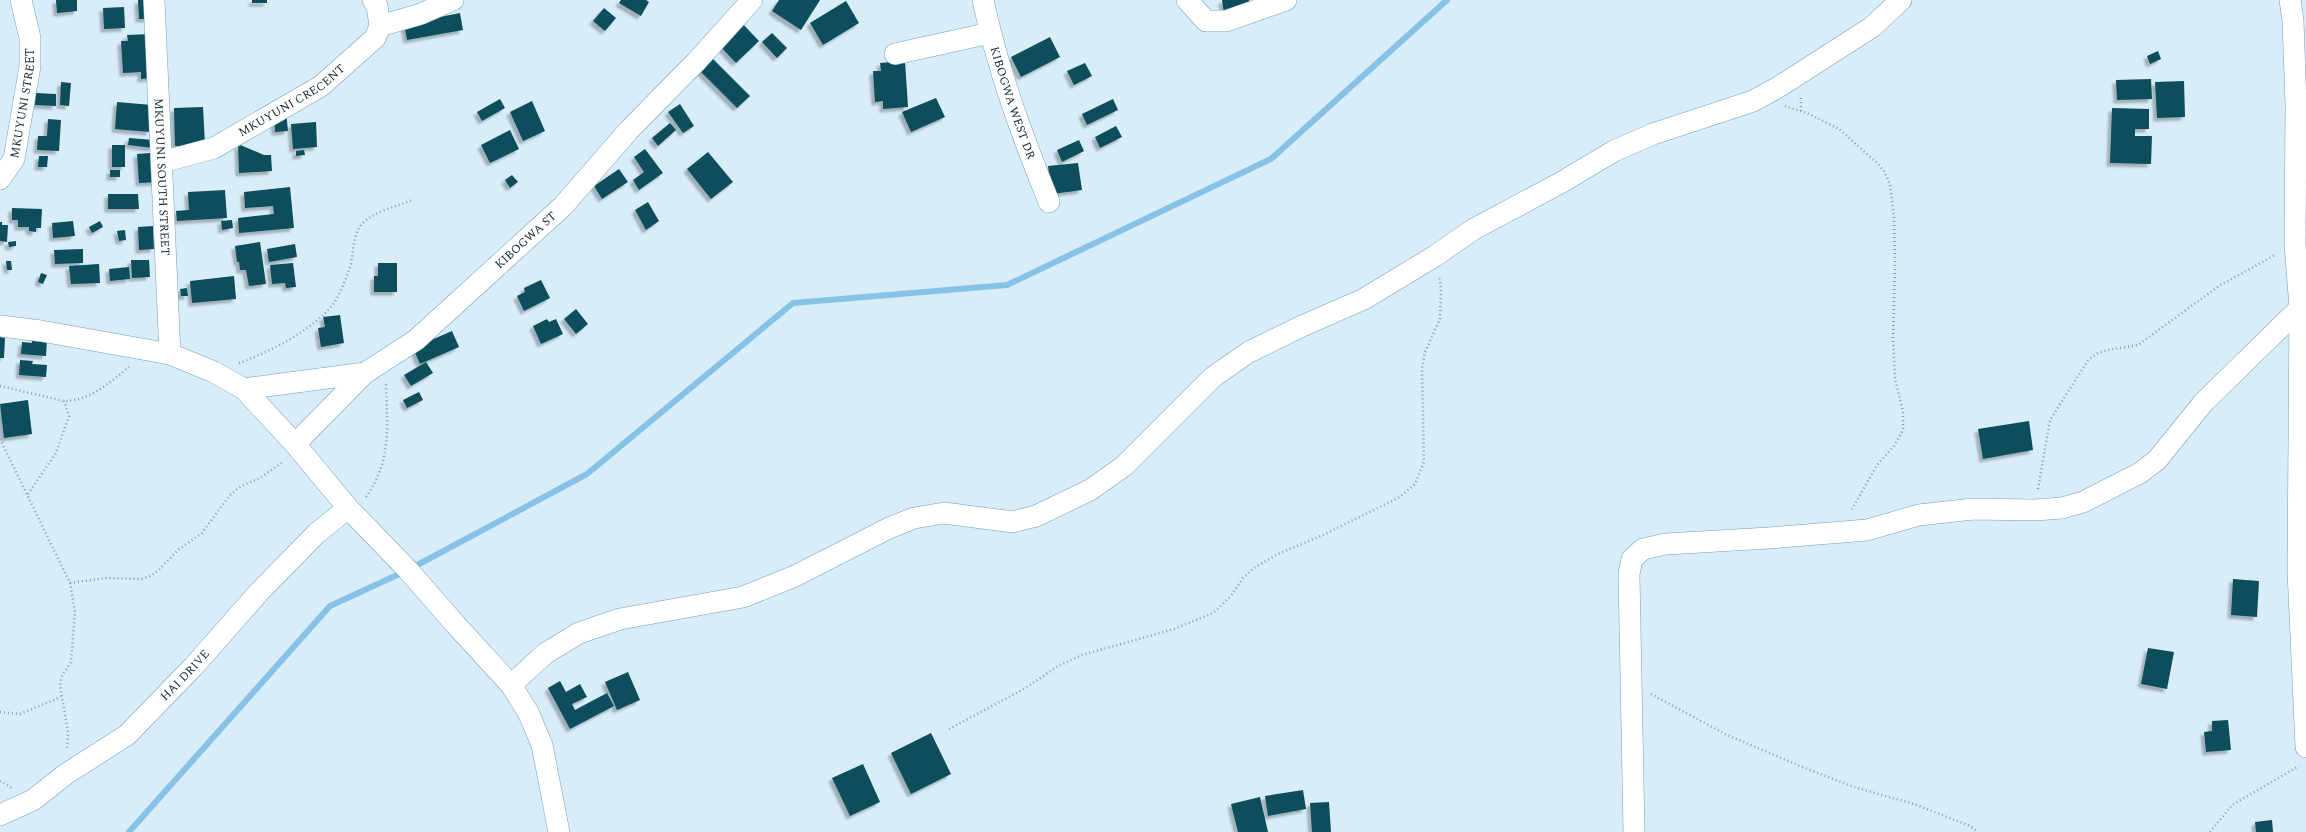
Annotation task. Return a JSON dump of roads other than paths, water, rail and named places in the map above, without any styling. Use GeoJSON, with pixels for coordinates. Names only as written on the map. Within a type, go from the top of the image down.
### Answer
{"type":"FeatureCollection","features":[{"type":"Feature","properties":{"kind":"street","name":"MKUYUNI STREET"},"geometry":{"type":"LineString","coordinates":[[0,179],[14,159],[30,66],[30,38],[21,0]]}},
{"type":"Feature","properties":{"kind":"street","name":"MKUYUNI SOUTH STREET"},"geometry":{"type":"LineString","coordinates":[[154,0],[162,162],[161,352]]}},
{"type":"Feature","properties":{"kind":"street"},"geometry":{"type":"LineString","coordinates":[[373,0],[377,6],[380,26],[421,14],[453,0]]}},
{"type":"Feature","properties":{"kind":"street","name":"KIBOGWA ST"},"geometry":{"type":"LineString","coordinates":[[244,389],[365,373],[416,340],[563,206],[629,130],[696,62],[752,0]]}},
{"type":"Feature","properties":{"kind":"street","name":"KIBOGWA WEST DR"},"geometry":{"type":"LineString","coordinates":[[983,0],[990,33],[1014,113],[1049,202]]}},
{"type":"Feature","properties":{"kind":"street"},"geometry":{"type":"LineString","coordinates":[[1187,0],[1206,21],[1226,21],[1286,0]]}},
{"type":"Feature","properties":{"kind":"street"},"geometry":{"type":"LineString","coordinates":[[511,685],[546,653],[579,632],[620,619],[743,597],[795,576],[889,528],[914,518],[944,512],[1013,522],[1036,516],[1090,490],[1124,466],[1213,377],[1249,352],[1300,327],[1364,299],[1435,256],[1474,229],[1562,182],[1614,151],[1653,134],[1753,101],[1777,88],[1872,27],[1901,0]]}},
{"type":"Feature","properties":{"kind":"street"},"geometry":{"type":"LineString","coordinates":[[2290,0],[2293,20],[2301,189],[2295,244],[2300,308],[2298,571],[2306,747]]}},
{"type":"Feature","properties":{"kind":"street","name":"MKUYUNI CRECENT"},"geometry":{"type":"LineString","coordinates":[[162,162],[214,148],[321,86],[376,38],[380,26]]}},
{"type":"Feature","properties":{"kind":"street"},"geometry":{"type":"LineString","coordinates":[[895,54],[990,33]]}},
{"type":"Feature","properties":{"kind":"street"},"geometry":{"type":"LineString","coordinates":[[1634,832],[1629,574],[1632,559],[1644,549],[1666,544],[1867,530],[1919,515],[1973,509],[2035,510],[2062,508],[2084,502],[2140,473],[2157,460],[2203,403],[2300,308]]}},
{"type":"Feature","properties":{"kind":"street"},"geometry":{"type":"LineString","coordinates":[[0,326],[41,331],[161,352],[214,372],[244,389],[298,448],[351,511],[408,570],[511,685],[528,712],[542,746],[559,832]]}},
{"type":"Feature","properties":{"kind":"street"},"geometry":{"type":"LineString","coordinates":[[298,448],[365,373]]}},
{"type":"Feature","properties":{"kind":"street","name":"HAI DRIVE"},"geometry":{"type":"LineString","coordinates":[[0,815],[33,800],[66,774],[127,735],[193,667],[260,591],[317,533],[351,511]]}},
{"type":"Feature","properties":{"kind":"waterway"},"geometry":{"type":"LineString","coordinates":[[129,832],[330,606],[408,570],[587,474],[793,303],[1007,285],[1271,159],[1447,0]]}}]}
